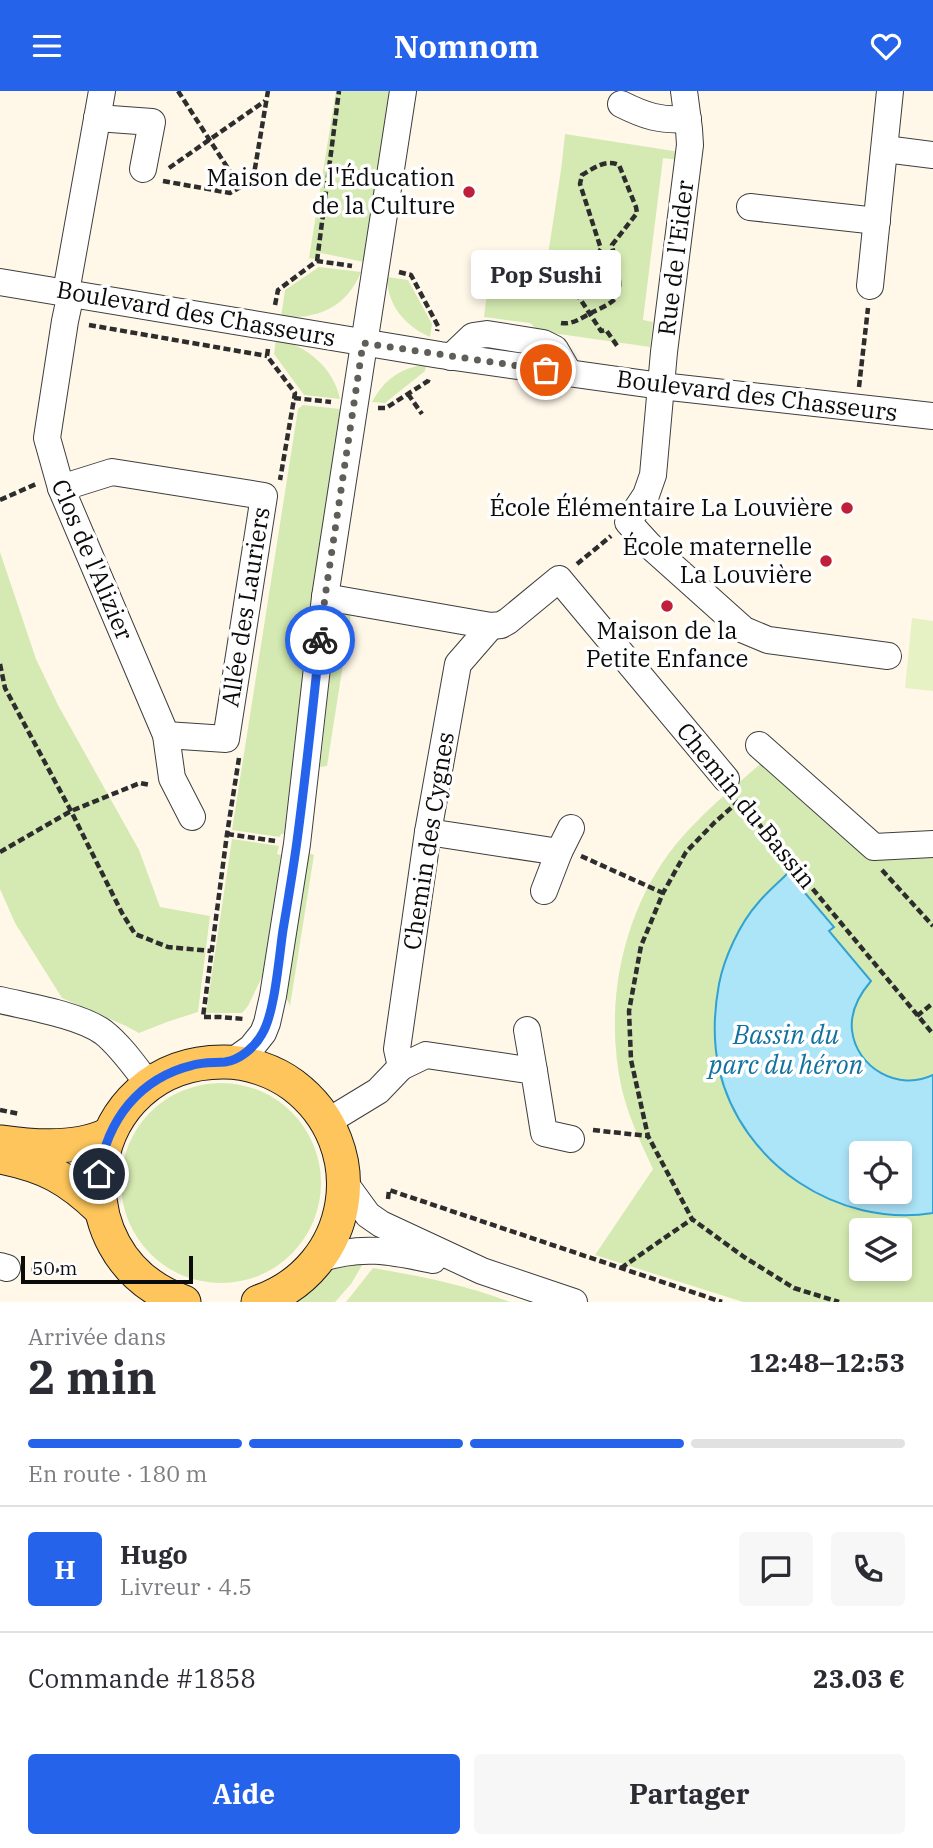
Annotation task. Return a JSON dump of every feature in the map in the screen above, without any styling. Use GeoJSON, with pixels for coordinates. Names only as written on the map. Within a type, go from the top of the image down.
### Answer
{"type":"FeatureCollection","features":[{"type":"Feature","properties":{"kind":"main road"},"geometry":{"type":"LineString","coordinates":[[184,1302],[164,1294],[150,1293],[114,1245],[101,1210],[98,1186],[103,1150],[114,1125],[128,1104],[149,1085],[166,1075],[196,1064],[227,1062],[268,1070],[302,1092],[316,1106],[327,1122],[339,1151],[344,1182],[340,1217],[319,1259],[293,1284],[258,1302]]}},
{"type":"Feature","properties":{"kind":"main road"},"geometry":{"type":"LineString","coordinates":[[0,1142],[65,1145],[86,1142],[114,1125]]}},
{"type":"Feature","properties":{"kind":"main road"},"geometry":{"type":"LineString","coordinates":[[0,1157],[31,1164],[61,1177],[84,1193],[101,1210]]}},
{"type":"Feature","properties":{"kind":"street","name":"Clos de l'Alizier"},"geometry":{"type":"LineString","coordinates":[[102,91],[47,438],[58,482],[166,735],[172,778],[192,817]]}},
{"type":"Feature","properties":{"kind":"street"},"geometry":{"type":"LineString","coordinates":[[227,1062],[251,1048],[263,1033],[273,996],[297,844],[325,597],[403,91]]}},
{"type":"Feature","properties":{"kind":"street","name":"Rue de l'Eider"},"geometry":{"type":"LineString","coordinates":[[661,386],[690,145],[684,91]]}},
{"type":"Feature","properties":{"kind":"street"},"geometry":{"type":"LineString","coordinates":[[870,286],[890,91]]}},
{"type":"Feature","properties":{"kind":"street"},"geometry":{"type":"LineString","coordinates":[[621,104],[643,115],[689,124]]}},
{"type":"Feature","properties":{"kind":"street"},"geometry":{"type":"LineString","coordinates":[[97,118],[152,122],[153,173]]}},
{"type":"Feature","properties":{"kind":"street"},"geometry":{"type":"LineString","coordinates":[[885,149],[933,155]]}},
{"type":"Feature","properties":{"kind":"street"},"geometry":{"type":"LineString","coordinates":[[750,207],[877,221]]}},
{"type":"Feature","properties":{"kind":"street","name":"Boulevard des Chasseurs"},"geometry":{"type":"LineString","coordinates":[[0,282],[363,343],[443,347],[569,373],[661,386],[933,416]]}},
{"type":"Feature","properties":{"kind":"street"},"geometry":{"type":"LineString","coordinates":[[661,386],[653,475],[646,495],[628,522],[649,545],[744,630],[768,640],[888,656]]}},
{"type":"Feature","properties":{"kind":"street","name":"Allée des Lauriers"},"geometry":{"type":"LineString","coordinates":[[58,482],[112,472],[264,496],[226,739],[166,735]]}},
{"type":"Feature","properties":{"kind":"street","name":"Chemin des Cygnes"},"geometry":{"type":"LineString","coordinates":[[401,1067],[397,1049],[428,832],[458,664],[491,626],[508,621],[559,579]]}},
{"type":"Feature","properties":{"kind":"street","name":"Chemin du Bassin"},"geometry":{"type":"LineString","coordinates":[[559,579],[732,790]]}},
{"type":"Feature","properties":{"kind":"street"},"geometry":{"type":"LineString","coordinates":[[325,597],[491,626]]}},
{"type":"Feature","properties":{"kind":"street"},"geometry":{"type":"LineString","coordinates":[[759,745],[874,847],[933,844]]}},
{"type":"Feature","properties":{"kind":"street"},"geometry":{"type":"LineString","coordinates":[[544,891],[571,828]]}},
{"type":"Feature","properties":{"kind":"street"},"geometry":{"type":"LineString","coordinates":[[428,832],[559,852]]}},
{"type":"Feature","properties":{"kind":"street"},"geometry":{"type":"LineString","coordinates":[[273,996],[273,1048],[286,1080]]}},
{"type":"Feature","properties":{"kind":"street"},"geometry":{"type":"LineString","coordinates":[[0,1000],[69,1017],[95,1027],[104,1033],[149,1085]]}},
{"type":"Feature","properties":{"kind":"street"},"geometry":{"type":"LineString","coordinates":[[527,1030],[544,1133],[571,1139]]}},
{"type":"Feature","properties":{"kind":"street"},"geometry":{"type":"LineString","coordinates":[[327,1122],[378,1091],[401,1067],[425,1055],[534,1071]]}},
{"type":"Feature","properties":{"kind":"street"},"geometry":{"type":"LineString","coordinates":[[0,1127],[57,1130],[93,1124],[114,1125]]}},
{"type":"Feature","properties":{"kind":"street"},"geometry":{"type":"LineString","coordinates":[[344,1182],[368,1215],[381,1224],[482,1271],[574,1302]]}},
{"type":"Feature","properties":{"kind":"street"},"geometry":{"type":"LineString","coordinates":[[319,1259],[351,1251],[373,1250],[482,1271]]}},
{"type":"Feature","properties":{"kind":"path"},"geometry":{"type":"LineString","coordinates":[[178,91],[240,187]]}},
{"type":"Feature","properties":{"kind":"path"},"geometry":{"type":"LineString","coordinates":[[153,173],[230,193],[253,180],[268,91]]}},
{"type":"Feature","properties":{"kind":"path"},"geometry":{"type":"LineString","coordinates":[[317,261],[339,91]]}},
{"type":"Feature","properties":{"kind":"path"},"geometry":{"type":"LineString","coordinates":[[153,173],[208,140],[266,100]]}},
{"type":"Feature","properties":{"kind":"path"},"geometry":{"type":"LineString","coordinates":[[590,313],[614,300],[618,294],[620,284],[612,245],[636,213],[619,165],[611,161],[582,175],[580,184],[601,249],[574,287],[601,331],[606,330],[618,347]]}},
{"type":"Feature","properties":{"kind":"path"},"geometry":{"type":"LineString","coordinates":[[274,310],[278,290],[317,261],[362,268]]}},
{"type":"Feature","properties":{"kind":"path"},"geometry":{"type":"LineString","coordinates":[[387,271],[411,275],[438,325],[443,347]]}},
{"type":"Feature","properties":{"kind":"path"},"geometry":{"type":"LineString","coordinates":[[859,394],[870,286]]}},
{"type":"Feature","properties":{"kind":"path"},"geometry":{"type":"LineString","coordinates":[[65,321],[267,356],[295,393],[294,398],[341,403]]}},
{"type":"Feature","properties":{"kind":"path"},"geometry":{"type":"LineString","coordinates":[[267,356],[270,341]]}},
{"type":"Feature","properties":{"kind":"path"},"geometry":{"type":"LineString","coordinates":[[370,407],[386,408],[428,381],[429,373]]}},
{"type":"Feature","properties":{"kind":"path"},"geometry":{"type":"LineString","coordinates":[[408,394],[422,414]]}},
{"type":"Feature","properties":{"kind":"path"},"geometry":{"type":"LineString","coordinates":[[0,500],[58,482]]}},
{"type":"Feature","properties":{"kind":"path"},"geometry":{"type":"LineString","coordinates":[[559,579],[628,522]]}},
{"type":"Feature","properties":{"kind":"path"},"geometry":{"type":"LineString","coordinates":[[0,664],[5,688],[71,811],[121,913],[135,934],[168,947],[212,951]]}},
{"type":"Feature","properties":{"kind":"path"},"geometry":{"type":"LineString","coordinates":[[0,852],[71,811],[140,783],[149,786],[172,778]]}},
{"type":"Feature","properties":{"kind":"path"},"geometry":{"type":"LineString","coordinates":[[732,790],[715,822],[686,852],[663,893],[641,946],[629,1011],[631,1060],[648,1136],[692,1219],[744,1257],[794,1288],[839,1302]]}},
{"type":"Feature","properties":{"kind":"path","name":"Chemin du Bassin"},"geometry":{"type":"LineString","coordinates":[[732,790],[933,1034]]}},
{"type":"Feature","properties":{"kind":"path"},"geometry":{"type":"LineString","coordinates":[[227,834],[284,842]]}},
{"type":"Feature","properties":{"kind":"path"},"geometry":{"type":"LineString","coordinates":[[559,852],[581,855],[663,893]]}},
{"type":"Feature","properties":{"kind":"path"},"geometry":{"type":"LineString","coordinates":[[917,1016],[933,1003]]}},
{"type":"Feature","properties":{"kind":"path"},"geometry":{"type":"LineString","coordinates":[[203,1017],[250,1019]]}},
{"type":"Feature","properties":{"kind":"path"},"geometry":{"type":"LineString","coordinates":[[571,1139],[586,1129],[648,1136]]}},
{"type":"Feature","properties":{"kind":"path"},"geometry":{"type":"LineString","coordinates":[[389,1190],[722,1302]]}},
{"type":"Feature","properties":{"kind":"path"},"geometry":{"type":"LineString","coordinates":[[621,1268],[692,1219]]}},
{"type":"Feature","properties":{"kind":"path"},"geometry":{"type":"LineString","coordinates":[[4,1267],[54,1272],[75,1266]]}},
{"type":"Feature","properties":{"kind":"green space"},"geometry":{"type":"Polygon","coordinates":[[[336,91],[390,91],[364,262],[321,253],[314,259],[309,258],[336,91]]]}},
{"type":"Feature","properties":{"kind":"green space"},"geometry":{"type":"Polygon","coordinates":[[[565,134],[680,152],[679,160],[663,158],[643,320],[653,322],[650,347],[538,331],[530,323],[484,317],[491,259],[546,268],[565,134]]]}},
{"type":"Feature","properties":{"kind":"green space"},"geometry":{"type":"Polygon","coordinates":[[[319,267],[361,272],[347,295],[329,309],[307,316],[281,317],[285,290],[319,267]]]}},
{"type":"Feature","properties":{"kind":"green space"},"geometry":{"type":"Polygon","coordinates":[[[387,277],[408,280],[432,324],[430,337],[405,321],[399,313],[390,297],[387,277]]]}},
{"type":"Feature","properties":{"kind":"green space"},"geometry":{"type":"Polygon","coordinates":[[[276,339],[298,347],[317,360],[331,377],[340,399],[304,395],[274,354],[276,339]]]}},
{"type":"Feature","properties":{"kind":"green space"},"geometry":{"type":"Polygon","coordinates":[[[417,366],[426,366],[425,371],[385,403],[372,402],[390,379],[417,366]]]}},
{"type":"Feature","properties":{"kind":"green space"},"geometry":{"type":"Polygon","coordinates":[[[303,405],[340,409],[312,599],[284,834],[280,837],[232,830],[298,409],[303,405]]]}},
{"type":"Feature","properties":{"kind":"green space"},"geometry":{"type":"Polygon","coordinates":[[[0,552],[36,659],[58,705],[139,850],[160,907],[210,916],[198,1012],[139,1033],[62,998],[15,923],[0,889],[0,552]]]}},
{"type":"Feature","properties":{"kind":"green space"},"geometry":{"type":"Polygon","coordinates":[[[351,613],[327,766],[320,767],[336,619],[351,613]]]}},
{"type":"Feature","properties":{"kind":"green space"},"geometry":{"type":"Polygon","coordinates":[[[912,618],[933,621],[933,691],[905,688],[912,618]]]}},
{"type":"Feature","properties":{"kind":"green space"},"geometry":{"type":"Polygon","coordinates":[[[766,759],[875,857],[933,851],[933,1302],[743,1302],[595,1255],[653,1169],[628,1111],[617,1058],[617,993],[630,928],[658,869],[677,843],[708,810],[766,759]]]}},
{"type":"Feature","properties":{"kind":"green space"},"geometry":{"type":"Polygon","coordinates":[[[232,839],[279,846],[277,854],[281,855],[262,977],[242,1013],[206,1013],[232,839]]]}},
{"type":"Feature","properties":{"kind":"green space"},"geometry":{"type":"Polygon","coordinates":[[[308,853],[314,855],[290,1006],[286,997],[308,853]]]}},
{"type":"Feature","properties":{"kind":"green space"},"geometry":{"type":"Polygon","coordinates":[[[221,1083],[259,1090],[292,1112],[314,1145],[321,1183],[314,1221],[292,1254],[259,1276],[221,1283],[183,1276],[150,1254],[128,1221],[121,1183],[128,1145],[150,1112],[183,1090],[221,1083]]]}},
{"type":"Feature","properties":{"kind":"green space"},"geometry":{"type":"Polygon","coordinates":[[[364,1262],[351,1284],[335,1302],[294,1302],[341,1263],[364,1262]]]}},
{"type":"Feature","properties":{"kind":"green space"},"geometry":{"type":"Polygon","coordinates":[[[373,1268],[443,1282],[510,1302],[346,1302],[373,1268]]]}},
{"type":"Feature","properties":{"kind":"water","name":"Bassin du parc du héron"},"geometry":{"type":"Polygon","coordinates":[[[788,873],[834,927],[829,931],[871,981],[859,998],[852,1016],[855,1044],[870,1065],[893,1078],[920,1080],[933,1075],[933,1213],[897,1215],[863,1210],[829,1199],[799,1182],[771,1160],[748,1134],[731,1103],[719,1069],[716,1048],[717,994],[721,974],[734,941],[745,920],[761,899],[788,873]]]}},
{"type":"Feature","properties":{"kind":"way so far"},"geometry":{"type":"LineString","coordinates":[[320,640],[363,343],[546,370]]}},
{"type":"Feature","properties":{"kind":"place","name":"Maison de l'Éducation de la Culture"},"geometry":{"type":"Point","coordinates":[469,192]}},
{"type":"Feature","properties":{"kind":"place","name":"Pop Sushi"},"geometry":{"type":"Point","coordinates":[546,370]}},
{"type":"Feature","properties":{"kind":"place","name":"École Élémentaire La Louvière"},"geometry":{"type":"Point","coordinates":[847,508]}},
{"type":"Feature","properties":{"kind":"place","name":"École maternelle La Louvière"},"geometry":{"type":"Point","coordinates":[826,561]}},
{"type":"Feature","properties":{"kind":"place","name":"Maison de la Petite Enfance"},"geometry":{"type":"Point","coordinates":[667,606]}},
{"type":"Feature","properties":{"kind":"route"},"geometry":{"type":"LineString","coordinates":[[99,1174],[103,1150],[112,1127],[128,1104],[140,1093],[152,1083],[180,1069],[237,1058],[251,1048],[263,1033],[277,973],[297,844],[320,640]]}}]}
